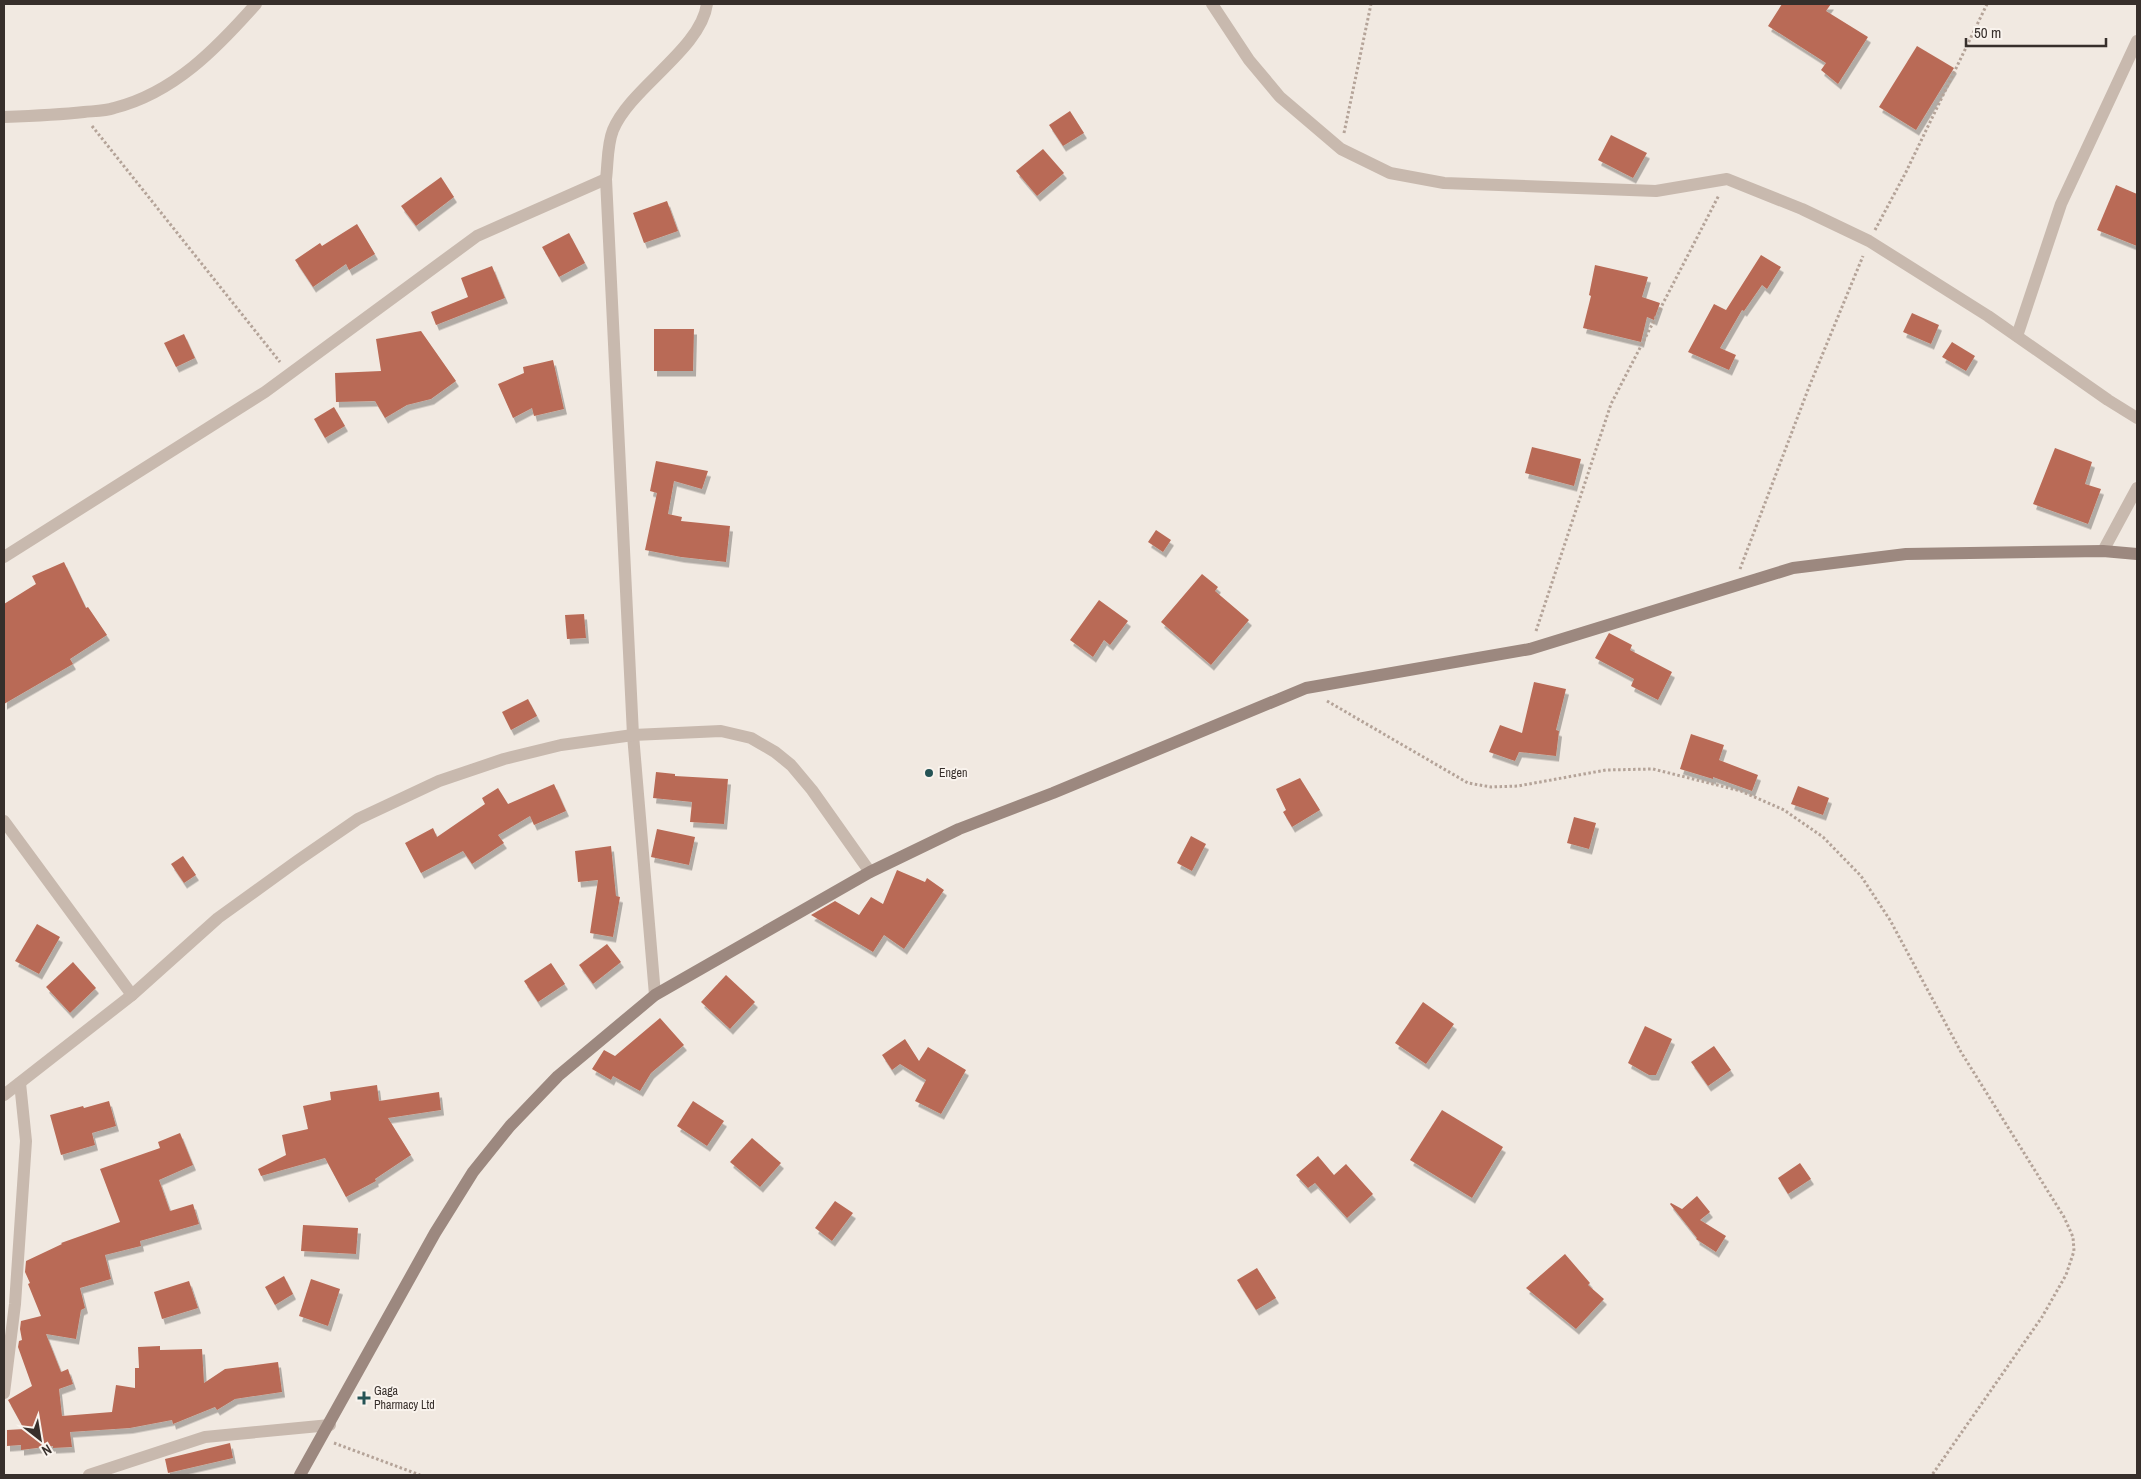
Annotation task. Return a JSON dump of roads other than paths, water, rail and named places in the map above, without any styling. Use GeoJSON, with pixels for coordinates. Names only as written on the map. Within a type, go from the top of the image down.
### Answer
{"type":"FeatureCollection","features":[{"type":"Feature","properties":{"kind":"main road"},"geometry":{"type":"LineString","coordinates":[[300,1475],[330,1425],[435,1233],[474,1172],[510,1126],[558,1076],[654,995],[870,872],[959,829],[1053,793],[1306,688],[1530,649],[1794,568],[1906,554],[2103,551],[2137,554]]}},
{"type":"Feature","properties":{"kind":"street"},"geometry":{"type":"LineString","coordinates":[[4,117],[113,109],[146,97],[194,67],[221,44],[256,4]]}},
{"type":"Feature","properties":{"kind":"street"},"geometry":{"type":"LineString","coordinates":[[654,995],[633,735],[606,179],[608,155],[614,128],[634,101],[663,71],[692,35],[702,19],[706,4]]}},
{"type":"Feature","properties":{"kind":"street"},"geometry":{"type":"LineString","coordinates":[[1212,4],[1249,60],[1280,97],[1341,149],[1390,173],[1444,182],[1656,190],[1727,179],[1802,209],[1869,241],[1988,316],[2108,400],[2137,418]]}},
{"type":"Feature","properties":{"kind":"street"},"geometry":{"type":"LineString","coordinates":[[2017,336],[2061,204],[2137,41]]}},
{"type":"Feature","properties":{"kind":"street"},"geometry":{"type":"LineString","coordinates":[[4,557],[265,392],[477,236],[606,179]]}},
{"type":"Feature","properties":{"kind":"street"},"geometry":{"type":"LineString","coordinates":[[2103,551],[2137,488]]}},
{"type":"Feature","properties":{"kind":"street"},"geometry":{"type":"LineString","coordinates":[[4,1095],[132,995],[218,918],[358,819],[439,781],[504,759],[562,745],[633,735],[721,731],[751,738],[775,752],[791,765],[812,790],[870,872]]}},
{"type":"Feature","properties":{"kind":"street"},"geometry":{"type":"LineString","coordinates":[[4,821],[132,995]]}},
{"type":"Feature","properties":{"kind":"street"},"geometry":{"type":"LineString","coordinates":[[4,1393],[15,1304],[26,1141],[20,1083]]}},
{"type":"Feature","properties":{"kind":"street"},"geometry":{"type":"LineString","coordinates":[[89,1475],[205,1438],[330,1425]]}},
{"type":"Feature","properties":{"kind":"place","name":"Engen"},"geometry":{"type":"Point","coordinates":[929,773]}},
{"type":"Feature","properties":{"kind":"place","name":"Gaga Pharmacy Ltd"},"geometry":{"type":"Point","coordinates":[364,1398]}}]}
